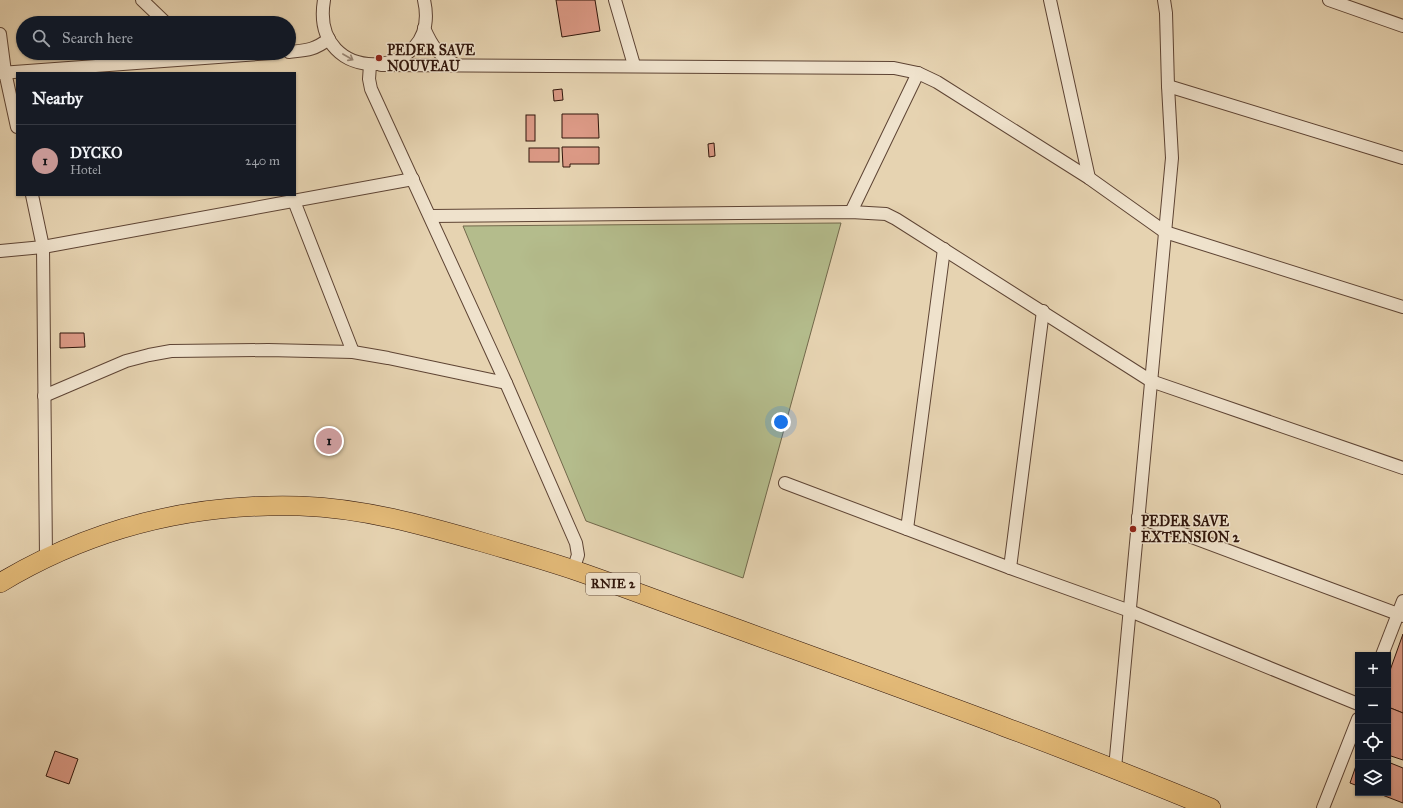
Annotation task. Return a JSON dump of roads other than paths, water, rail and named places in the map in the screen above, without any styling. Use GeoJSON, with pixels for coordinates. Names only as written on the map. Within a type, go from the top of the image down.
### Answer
{"type":"FeatureCollection","features":[{"type":"Feature","properties":{"kind":"main road","name":"RNIE 2"},"geometry":{"type":"LineString","coordinates":[[0,584],[46,558],[81,543],[120,529],[162,517],[228,508],[303,506],[350,511],[395,519],[452,533],[573,570],[987,720],[1115,768],[1206,807]]}},
{"type":"Feature","properties":{"kind":"street"},"geometry":{"type":"LineString","coordinates":[[142,0],[159,16]]}},
{"type":"Feature","properties":{"kind":"street"},"geometry":{"type":"LineString","coordinates":[[324,0],[323,20],[325,30],[335,47],[347,57],[360,63],[376,65],[894,68],[918,73],[937,82],[1089,178],[1165,232],[1403,307]]}},
{"type":"Feature","properties":{"kind":"street"},"geometry":{"type":"LineString","coordinates":[[376,65],[390,63],[408,53],[420,37],[426,18],[424,0]]}},
{"type":"Feature","properties":{"kind":"street"},"geometry":{"type":"LineString","coordinates":[[615,0],[634,66]]}},
{"type":"Feature","properties":{"kind":"street"},"geometry":{"type":"LineString","coordinates":[[1050,0],[1089,178]]}},
{"type":"Feature","properties":{"kind":"street"},"geometry":{"type":"LineString","coordinates":[[1115,768],[1172,158],[1166,13],[1164,0]]}},
{"type":"Feature","properties":{"kind":"street"},"geometry":{"type":"LineString","coordinates":[[1330,0],[1403,26]]}},
{"type":"Feature","properties":{"kind":"street"},"geometry":{"type":"LineString","coordinates":[[424,28],[433,47],[441,55],[456,65]]}},
{"type":"Feature","properties":{"kind":"street"},"geometry":{"type":"LineString","coordinates":[[0,34],[3,73],[16,124]]}},
{"type":"Feature","properties":{"kind":"street"},"geometry":{"type":"LineString","coordinates":[[296,51],[311,50],[329,39]]}},
{"type":"Feature","properties":{"kind":"street"},"geometry":{"type":"LineString","coordinates":[[3,73],[154,60]]}},
{"type":"Feature","properties":{"kind":"street"},"geometry":{"type":"LineString","coordinates":[[376,65],[369,79],[371,89],[431,216],[576,543],[578,555],[573,570]]}},
{"type":"Feature","properties":{"kind":"street"},"geometry":{"type":"LineString","coordinates":[[851,212],[918,73]]}},
{"type":"Feature","properties":{"kind":"street"},"geometry":{"type":"LineString","coordinates":[[1168,86],[1403,158]]}},
{"type":"Feature","properties":{"kind":"street"},"geometry":{"type":"LineString","coordinates":[[0,250],[43,247],[413,179]]}},
{"type":"Feature","properties":{"kind":"street"},"geometry":{"type":"LineString","coordinates":[[32,196],[43,247],[46,558]]}},
{"type":"Feature","properties":{"kind":"street"},"geometry":{"type":"LineString","coordinates":[[294,201],[353,352]]}},
{"type":"Feature","properties":{"kind":"street"},"geometry":{"type":"LineString","coordinates":[[431,216],[851,212],[886,214],[944,249],[1151,381],[1403,468]]}},
{"type":"Feature","properties":{"kind":"street"},"geometry":{"type":"LineString","coordinates":[[907,529],[944,249]]}},
{"type":"Feature","properties":{"kind":"street"},"geometry":{"type":"LineString","coordinates":[[1010,568],[1043,312]]}},
{"type":"Feature","properties":{"kind":"street"},"geometry":{"type":"LineString","coordinates":[[44,396],[126,361],[171,351],[268,350],[353,352],[506,383]]}},
{"type":"Feature","properties":{"kind":"street"},"geometry":{"type":"LineString","coordinates":[[785,482],[1010,568],[1130,611],[1355,703]]}},
{"type":"Feature","properties":{"kind":"street"},"geometry":{"type":"LineString","coordinates":[[1138,517],[1400,615]]}},
{"type":"Feature","properties":{"kind":"street"},"geometry":{"type":"LineString","coordinates":[[1383,652],[1400,615],[1403,601]]}},
{"type":"Feature","properties":{"kind":"street"},"geometry":{"type":"LineString","coordinates":[[1323,808],[1356,724]]}},
{"type":"Feature","properties":{"kind":"place","name":"PEDER SAVE NOUVEAU"},"geometry":{"type":"Point","coordinates":[379,58]}},
{"type":"Feature","properties":{"kind":"place","name":"DYCKO"},"geometry":{"type":"Point","coordinates":[329,441]}},
{"type":"Feature","properties":{"kind":"place","name":"PEDER SAVE EXTENSION 2"},"geometry":{"type":"Point","coordinates":[1133,529]}}]}
